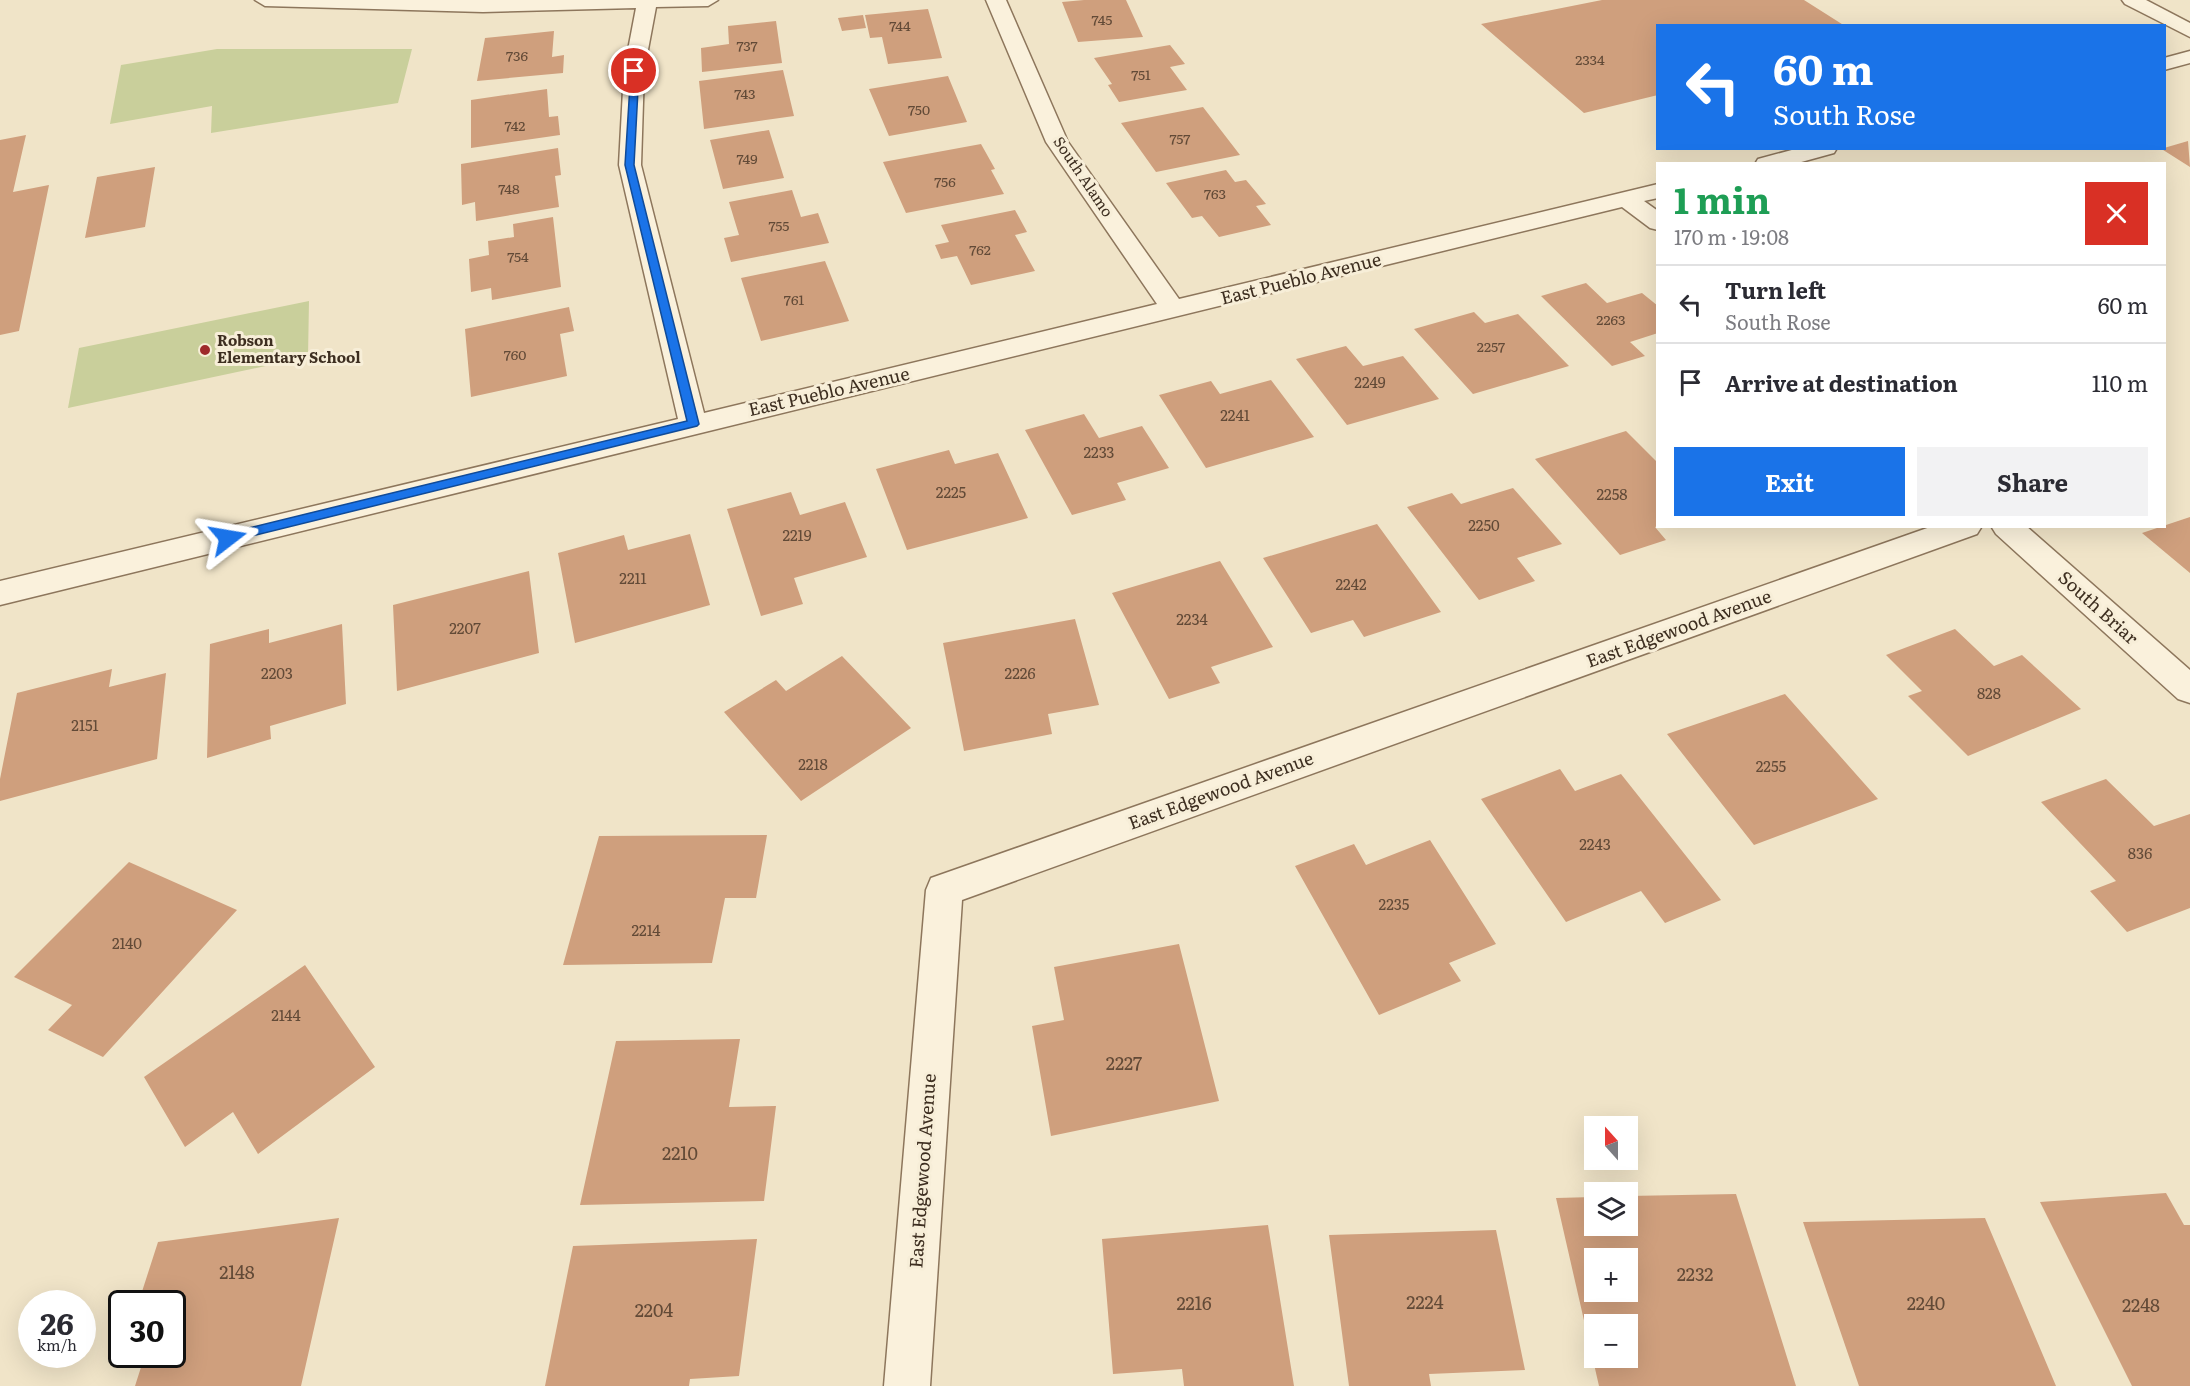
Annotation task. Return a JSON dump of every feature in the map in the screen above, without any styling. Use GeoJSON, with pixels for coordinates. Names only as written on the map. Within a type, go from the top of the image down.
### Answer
{"type":"FeatureCollection","features":[{"type":"Feature","properties":{"kind":"street"},"geometry":{"type":"LineString","coordinates":[[265,0],[483,6],[708,0]]}},
{"type":"Feature","properties":{"kind":"street","name":"South Alamo"},"geometry":{"type":"LineString","coordinates":[[996,0],[1057,142],[1174,310]]}},
{"type":"Feature","properties":{"kind":"street"},"geometry":{"type":"LineString","coordinates":[[2132,0],[2190,31]]}},
{"type":"Feature","properties":{"kind":"street"},"geometry":{"type":"LineString","coordinates":[[647,2],[634,71],[630,165],[693,424]]}},
{"type":"Feature","properties":{"kind":"street"},"geometry":{"type":"LineString","coordinates":[[2166,63],[2190,57]]}},
{"type":"Feature","properties":{"kind":"street"},"geometry":{"type":"LineString","coordinates":[[1774,162],[1818,150]]}},
{"type":"Feature","properties":{"kind":"street","name":"East Pueblo Avenue"},"geometry":{"type":"LineString","coordinates":[[0,593],[1656,192]]}},
{"type":"Feature","properties":{"kind":"street"},"geometry":{"type":"LineString","coordinates":[[1626,199],[1656,222]]}},
{"type":"Feature","properties":{"kind":"street","name":"East Edgewood Avenue"},"geometry":{"type":"LineString","coordinates":[[908,1386],[944,890],[1961,528]]}},
{"type":"Feature","properties":{"kind":"street","name":"South Briar"},"geometry":{"type":"LineString","coordinates":[[2008,528],[2190,690]]}},
{"type":"Feature","properties":{"kind":"green space"},"geometry":{"type":"Polygon","coordinates":[[[217,49],[412,49],[398,103],[211,133],[212,106],[110,124],[121,65],[217,49]]]}},
{"type":"Feature","properties":{"kind":"green space"},"geometry":{"type":"Polygon","coordinates":[[[309,301],[308,357],[68,408],[79,348],[309,301]]]}},
{"type":"Feature","properties":{"kind":"building"},"geometry":{"type":"Polygon","coordinates":[[[1126,0],[1143,37],[1078,42],[1062,2],[1126,0]]]}},
{"type":"Feature","properties":{"kind":"building"},"geometry":{"type":"Polygon","coordinates":[[[1602,0],[1804,0],[1842,24],[1656,24],[1656,95],[1584,113],[1481,24],[1602,0]]]}},
{"type":"Feature","properties":{"kind":"building"},"geometry":{"type":"Polygon","coordinates":[[[928,9],[942,58],[888,64],[882,37],[870,38],[865,15],[928,9]]]}},
{"type":"Feature","properties":{"kind":"building"},"geometry":{"type":"Polygon","coordinates":[[[863,15],[866,28],[842,31],[838,18],[863,15]]]}},
{"type":"Feature","properties":{"kind":"building"},"geometry":{"type":"Polygon","coordinates":[[[776,21],[782,63],[702,72],[701,48],[729,44],[728,26],[776,21]]]}},
{"type":"Feature","properties":{"kind":"building"},"geometry":{"type":"Polygon","coordinates":[[[554,31],[552,57],[564,55],[563,73],[477,81],[485,38],[554,31]]]}},
{"type":"Feature","properties":{"kind":"building"},"geometry":{"type":"Polygon","coordinates":[[[1170,45],[1185,64],[1170,67],[1187,90],[1119,102],[1108,85],[1112,84],[1094,58],[1170,45]]]}},
{"type":"Feature","properties":{"kind":"building"},"geometry":{"type":"Polygon","coordinates":[[[783,70],[794,116],[704,129],[699,81],[783,70]]]}},
{"type":"Feature","properties":{"kind":"building"},"geometry":{"type":"Polygon","coordinates":[[[948,76],[967,122],[889,136],[869,89],[948,76]]]}},
{"type":"Feature","properties":{"kind":"building"},"geometry":{"type":"Polygon","coordinates":[[[547,89],[549,117],[558,116],[560,135],[471,148],[471,100],[547,89]]]}},
{"type":"Feature","properties":{"kind":"building"},"geometry":{"type":"Polygon","coordinates":[[[1203,107],[1240,155],[1156,172],[1121,123],[1203,107]]]}},
{"type":"Feature","properties":{"kind":"building"},"geometry":{"type":"Polygon","coordinates":[[[769,130],[784,178],[723,189],[710,140],[769,130]]]}},
{"type":"Feature","properties":{"kind":"building"},"geometry":{"type":"Polygon","coordinates":[[[26,135],[13,192],[49,185],[19,331],[0,335],[0,140],[26,135]]]}},
{"type":"Feature","properties":{"kind":"building"},"geometry":{"type":"Polygon","coordinates":[[[2188,141],[2190,167],[2163,150],[2166,150],[2166,147],[2188,141]]]}},
{"type":"Feature","properties":{"kind":"building"},"geometry":{"type":"Polygon","coordinates":[[[981,144],[995,169],[991,170],[1004,194],[906,213],[883,162],[981,144]]]}},
{"type":"Feature","properties":{"kind":"building"},"geometry":{"type":"Polygon","coordinates":[[[558,148],[561,175],[555,176],[559,207],[476,221],[475,202],[462,205],[461,164],[558,148]]]}},
{"type":"Feature","properties":{"kind":"building"},"geometry":{"type":"Polygon","coordinates":[[[155,167],[145,227],[85,238],[97,177],[155,167]]]}},
{"type":"Feature","properties":{"kind":"building"},"geometry":{"type":"Polygon","coordinates":[[[1226,170],[1235,182],[1246,180],[1266,204],[1256,206],[1271,225],[1219,237],[1202,216],[1192,218],[1166,183],[1226,170]]]}},
{"type":"Feature","properties":{"kind":"building"},"geometry":{"type":"Polygon","coordinates":[[[792,190],[801,217],[818,213],[829,243],[731,262],[724,238],[739,235],[729,202],[792,190]]]}},
{"type":"Feature","properties":{"kind":"building"},"geometry":{"type":"Polygon","coordinates":[[[1015,210],[1027,232],[1015,235],[1035,271],[971,285],[957,256],[941,259],[935,245],[949,242],[941,225],[1015,210]]]}},
{"type":"Feature","properties":{"kind":"building"},"geometry":{"type":"Polygon","coordinates":[[[553,217],[561,287],[492,300],[491,288],[471,292],[469,259],[489,255],[488,241],[514,237],[513,224],[553,217]]]}},
{"type":"Feature","properties":{"kind":"building"},"geometry":{"type":"Polygon","coordinates":[[[825,261],[849,321],[761,341],[741,278],[825,261]]]}},
{"type":"Feature","properties":{"kind":"building"},"geometry":{"type":"Polygon","coordinates":[[[1586,283],[1607,303],[1642,293],[1656,304],[1656,334],[1630,342],[1645,356],[1612,366],[1541,296],[1586,283]]]}},
{"type":"Feature","properties":{"kind":"building"},"geometry":{"type":"Polygon","coordinates":[[[569,307],[574,331],[560,334],[567,376],[471,397],[465,329],[569,307]]]}},
{"type":"Feature","properties":{"kind":"building"},"geometry":{"type":"Polygon","coordinates":[[[1474,312],[1485,323],[1518,314],[1569,366],[1473,394],[1414,329],[1474,312]]]}},
{"type":"Feature","properties":{"kind":"building"},"geometry":{"type":"Polygon","coordinates":[[[1346,346],[1363,366],[1403,356],[1439,399],[1347,425],[1296,359],[1346,346]]]}},
{"type":"Feature","properties":{"kind":"building"},"geometry":{"type":"Polygon","coordinates":[[[1271,380],[1314,437],[1206,468],[1159,395],[1211,381],[1220,394],[1271,380]]]}},
{"type":"Feature","properties":{"kind":"building"},"geometry":{"type":"Polygon","coordinates":[[[1084,414],[1099,438],[1142,426],[1169,468],[1117,483],[1126,500],[1072,515],[1025,430],[1084,414]]]}},
{"type":"Feature","properties":{"kind":"building"},"geometry":{"type":"Polygon","coordinates":[[[1626,431],[1656,461],[1655,527],[1666,540],[1620,555],[1535,459],[1626,431]]]}},
{"type":"Feature","properties":{"kind":"building"},"geometry":{"type":"Polygon","coordinates":[[[949,450],[955,464],[998,453],[1028,518],[907,550],[876,469],[949,450]]]}},
{"type":"Feature","properties":{"kind":"building"},"geometry":{"type":"Polygon","coordinates":[[[1513,488],[1562,544],[1517,558],[1535,581],[1479,600],[1407,507],[1452,493],[1461,504],[1513,488]]]}},
{"type":"Feature","properties":{"kind":"building"},"geometry":{"type":"Polygon","coordinates":[[[791,492],[800,515],[845,502],[867,557],[794,578],[803,604],[761,616],[727,509],[791,492]]]}},
{"type":"Feature","properties":{"kind":"building"},"geometry":{"type":"Polygon","coordinates":[[[2190,517],[2190,573],[2142,533],[2157,528],[2166,528],[2166,525],[2190,517]]]}},
{"type":"Feature","properties":{"kind":"building"},"geometry":{"type":"Polygon","coordinates":[[[1377,524],[1441,612],[1364,637],[1353,620],[1311,633],[1263,558],[1377,524]]]}},
{"type":"Feature","properties":{"kind":"building"},"geometry":{"type":"Polygon","coordinates":[[[690,534],[710,605],[575,643],[558,553],[624,535],[628,550],[690,534]]]}},
{"type":"Feature","properties":{"kind":"building"},"geometry":{"type":"Polygon","coordinates":[[[1220,561],[1273,647],[1211,667],[1220,683],[1169,699],[1112,593],[1220,561]]]}},
{"type":"Feature","properties":{"kind":"building"},"geometry":{"type":"Polygon","coordinates":[[[529,571],[539,653],[397,691],[393,605],[529,571]]]}},
{"type":"Feature","properties":{"kind":"building"},"geometry":{"type":"Polygon","coordinates":[[[1075,619],[1099,705],[1048,714],[1052,734],[964,751],[943,643],[1075,619]]]}},
{"type":"Feature","properties":{"kind":"building"},"geometry":{"type":"Polygon","coordinates":[[[342,624],[346,704],[270,726],[271,739],[207,758],[210,644],[269,629],[269,643],[342,624]]]}},
{"type":"Feature","properties":{"kind":"building"},"geometry":{"type":"Polygon","coordinates":[[[1955,629],[1994,666],[2022,655],[2081,709],[1968,756],[1908,696],[1922,691],[1886,655],[1955,629]]]}},
{"type":"Feature","properties":{"kind":"building"},"geometry":{"type":"Polygon","coordinates":[[[842,656],[911,728],[801,801],[724,712],[776,680],[786,691],[842,656]]]}},
{"type":"Feature","properties":{"kind":"building"},"geometry":{"type":"Polygon","coordinates":[[[112,669],[109,687],[166,673],[157,759],[0,801],[0,779],[17,693],[112,669]]]}},
{"type":"Feature","properties":{"kind":"building"},"geometry":{"type":"Polygon","coordinates":[[[1785,694],[1878,799],[1754,845],[1667,734],[1785,694]]]}},
{"type":"Feature","properties":{"kind":"building"},"geometry":{"type":"Polygon","coordinates":[[[1560,769],[1575,791],[1621,774],[1721,900],[1665,923],[1641,891],[1566,922],[1481,799],[1560,769]]]}},
{"type":"Feature","properties":{"kind":"building"},"geometry":{"type":"Polygon","coordinates":[[[2106,779],[2154,826],[2190,814],[2190,908],[2127,932],[2090,891],[2116,881],[2041,802],[2106,779]]]}},
{"type":"Feature","properties":{"kind":"building"},"geometry":{"type":"Polygon","coordinates":[[[767,835],[756,898],[725,898],[712,963],[563,965],[599,836],[767,835]]]}},
{"type":"Feature","properties":{"kind":"building"},"geometry":{"type":"Polygon","coordinates":[[[1430,840],[1496,944],[1449,963],[1461,981],[1379,1015],[1295,866],[1354,844],[1366,865],[1430,840]]]}},
{"type":"Feature","properties":{"kind":"building"},"geometry":{"type":"Polygon","coordinates":[[[129,862],[237,910],[103,1057],[48,1030],[72,1005],[14,977],[129,862]]]}},
{"type":"Feature","properties":{"kind":"building"},"geometry":{"type":"Polygon","coordinates":[[[1179,944],[1219,1101],[1051,1136],[1032,1026],[1064,1020],[1054,967],[1179,944]]]}},
{"type":"Feature","properties":{"kind":"building"},"geometry":{"type":"Polygon","coordinates":[[[305,965],[375,1067],[258,1154],[233,1112],[185,1147],[144,1077],[305,965]]]}},
{"type":"Feature","properties":{"kind":"building"},"geometry":{"type":"Polygon","coordinates":[[[740,1039],[729,1107],[776,1106],[764,1201],[580,1205],[616,1041],[740,1039]]]}},
{"type":"Feature","properties":{"kind":"building"},"geometry":{"type":"Polygon","coordinates":[[[2166,1193],[2184,1225],[2190,1225],[2190,1386],[2132,1386],[2040,1202],[2166,1193]]]}},
{"type":"Feature","properties":{"kind":"building"},"geometry":{"type":"Polygon","coordinates":[[[1736,1194],[1796,1386],[1599,1386],[1595,1368],[1638,1368],[1638,1314],[1584,1314],[1584,1320],[1556,1198],[1584,1197],[1584,1236],[1638,1236],[1638,1196],[1736,1194]]]}},
{"type":"Feature","properties":{"kind":"building"},"geometry":{"type":"Polygon","coordinates":[[[339,1218],[301,1386],[135,1386],[141,1368],[186,1368],[186,1290],[143,1290],[158,1242],[339,1218]]]}},
{"type":"Feature","properties":{"kind":"building"},"geometry":{"type":"Polygon","coordinates":[[[1985,1218],[2056,1386],[1859,1386],[1803,1222],[1985,1218]]]}},
{"type":"Feature","properties":{"kind":"building"},"geometry":{"type":"Polygon","coordinates":[[[1268,1225],[1294,1386],[1184,1386],[1182,1369],[1113,1374],[1102,1239],[1268,1225]]]}},
{"type":"Feature","properties":{"kind":"building"},"geometry":{"type":"Polygon","coordinates":[[[1496,1230],[1525,1370],[1429,1374],[1431,1386],[1349,1386],[1329,1235],[1496,1230]]]}},
{"type":"Feature","properties":{"kind":"building"},"geometry":{"type":"Polygon","coordinates":[[[757,1239],[739,1376],[690,1379],[689,1386],[545,1386],[573,1246],[757,1239]]]}},
{"type":"Feature","properties":{"kind":"place","name":"Robson Elementary School"},"geometry":{"type":"Point","coordinates":[205,350]}},
{"type":"Feature","properties":{"kind":"route"},"geometry":{"type":"LineString","coordinates":[[228,538],[693,424],[630,165],[634,71]]}}]}
